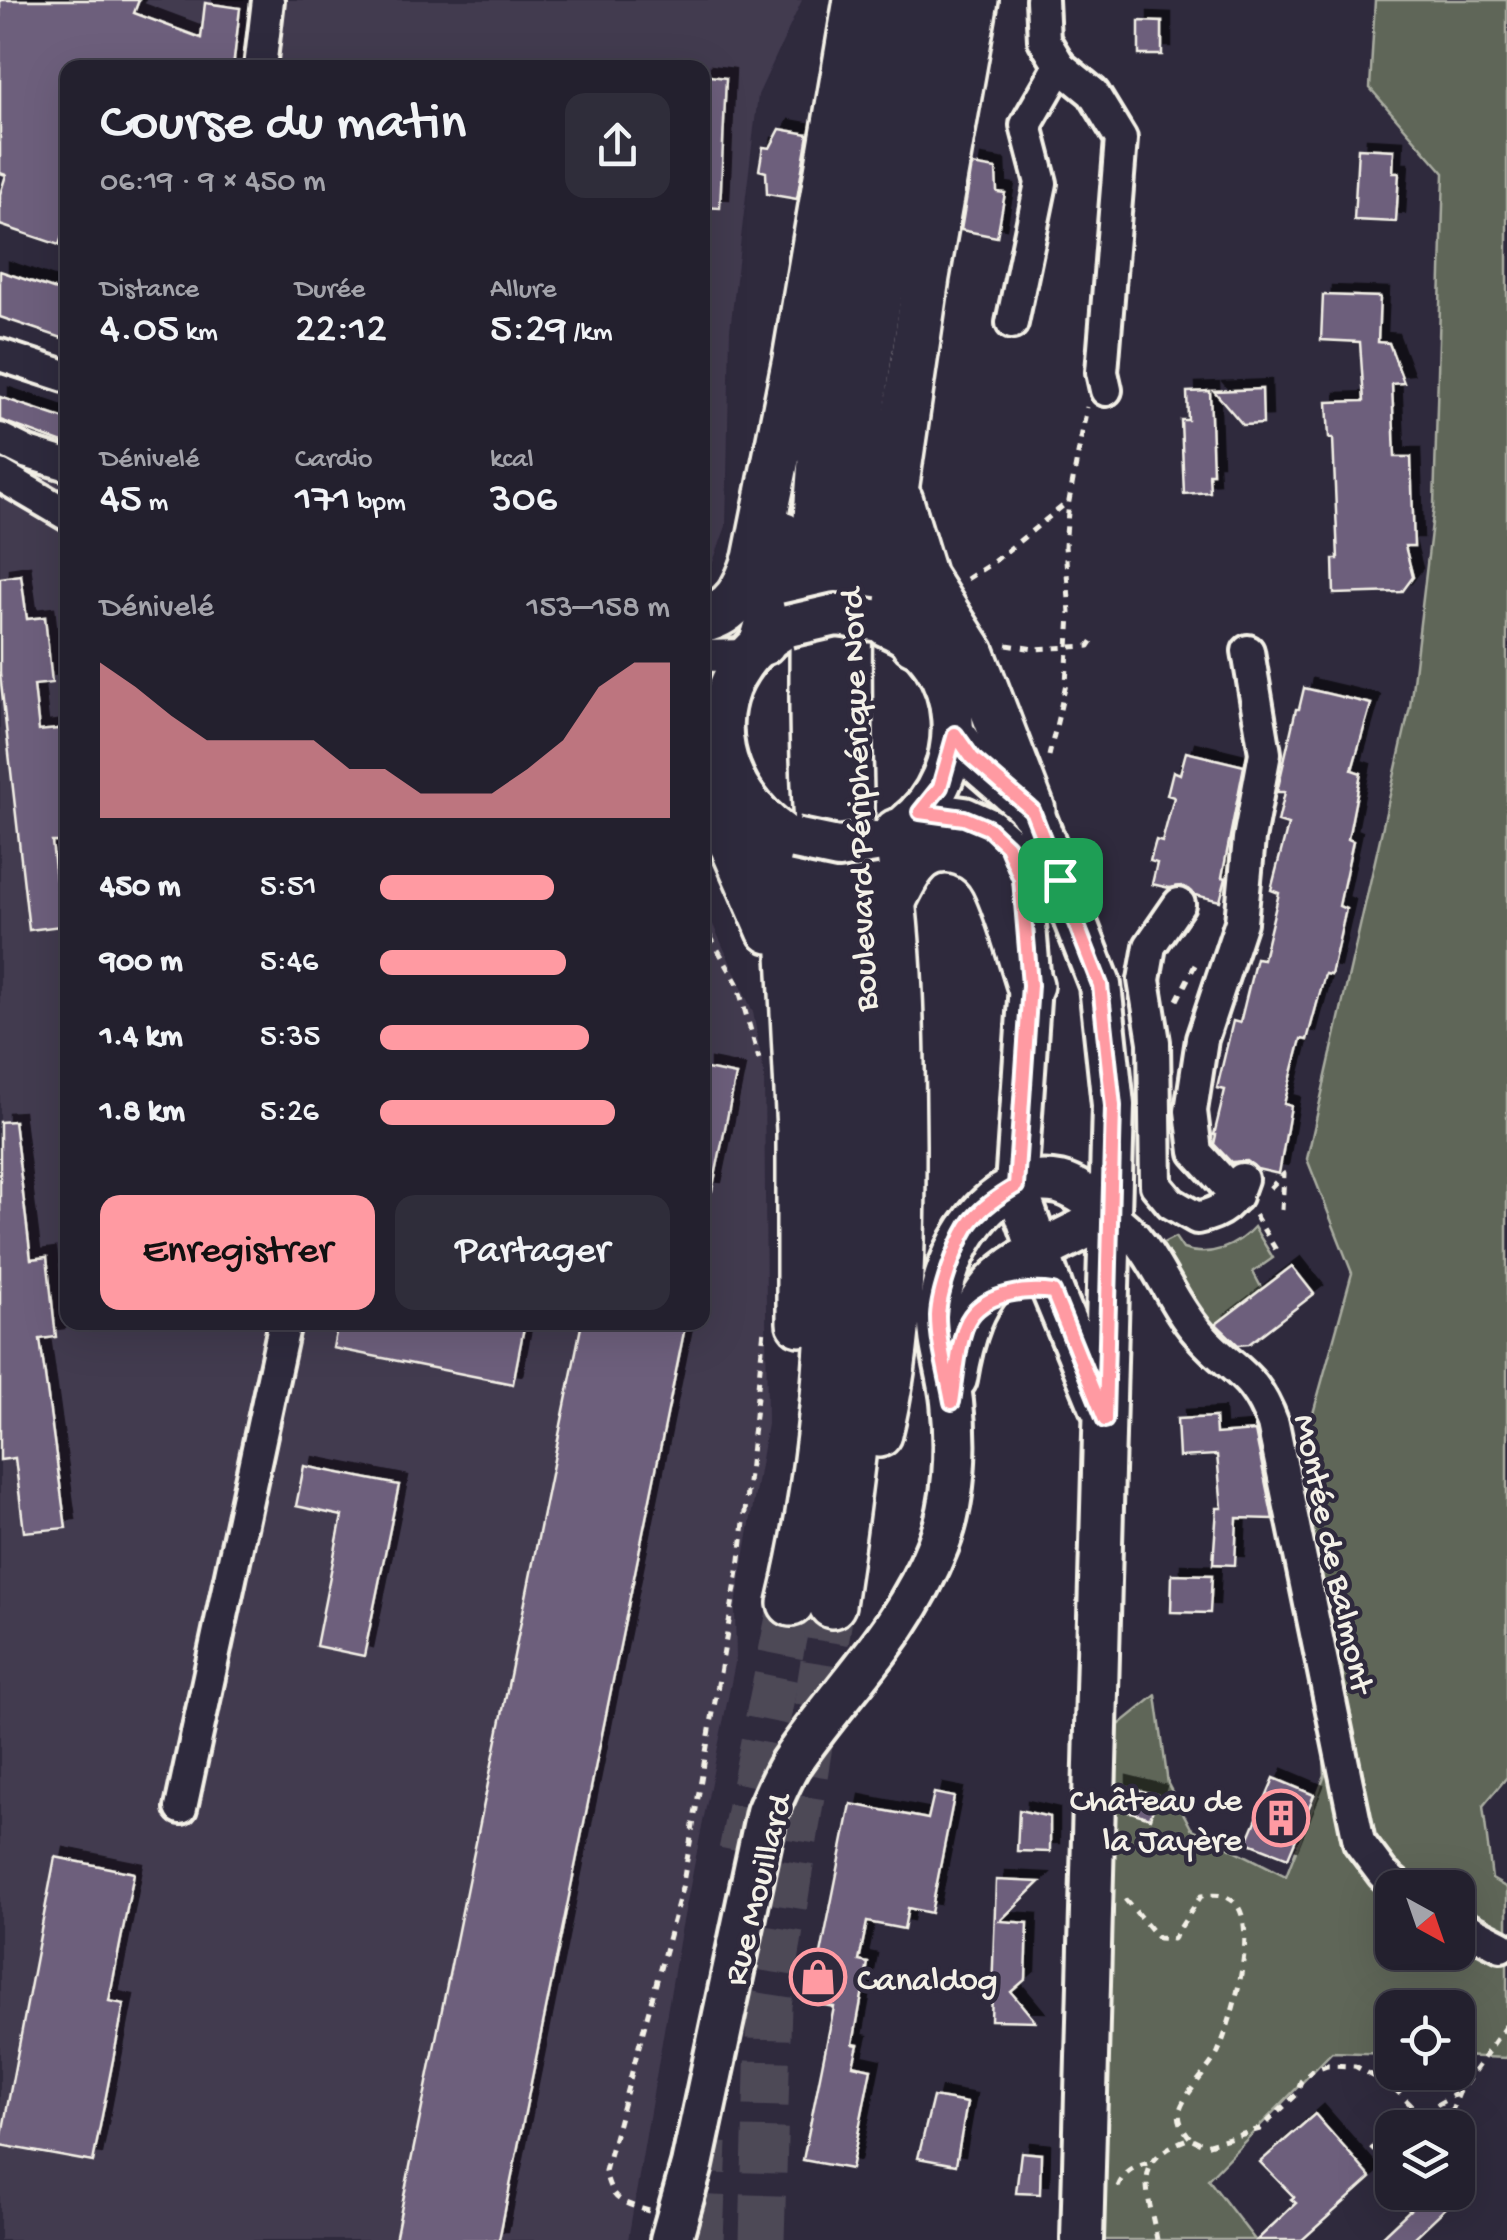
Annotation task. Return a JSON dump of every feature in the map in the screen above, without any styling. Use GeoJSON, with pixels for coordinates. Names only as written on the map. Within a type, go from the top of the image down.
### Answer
{"type":"FeatureCollection","features":[{"type":"Feature","properties":{"kind":"highway"},"geometry":{"type":"LineString","coordinates":[[710,616],[728,608],[742,593],[751,574],[796,358],[857,0]]}},
{"type":"Feature","properties":{"kind":"highway","name":"Boulevard Périphérique Nord"},"geometry":{"type":"LineString","coordinates":[[812,1604],[801,1560],[824,1370],[832,1219],[830,1045],[813,722],[816,533],[838,328],[900,0]]}},
{"type":"Feature","properties":{"kind":"highway","name":"Boulevard Périphérique Nord"},"geometry":{"type":"LineString","coordinates":[[812,1604],[852,1470],[867,1257],[866,1095],[849,782],[850,564],[872,339],[934,0]]}},
{"type":"Feature","properties":{"kind":"highway"},"geometry":{"type":"LineString","coordinates":[[914,642],[893,594],[884,539],[975,0]]}},
{"type":"Feature","properties":{"kind":"highway"},"geometry":{"type":"LineString","coordinates":[[766,641],[779,579],[796,358]]}},
{"type":"Feature","properties":{"kind":"highway"},"geometry":{"type":"LineString","coordinates":[[896,484],[923,576],[972,654],[1038,789]]}},
{"type":"Feature","properties":{"kind":"highway"},"geometry":{"type":"LineString","coordinates":[[710,808],[752,884],[795,1006]]}},
{"type":"Feature","properties":{"kind":"highway"},"geometry":{"type":"LineString","coordinates":[[755,813],[786,895],[795,1006],[800,1131],[801,1560]]}},
{"type":"Feature","properties":{"kind":"highway"},"geometry":{"type":"LineString","coordinates":[[812,1604],[861,1508],[894,1364],[902,1223],[902,1054],[890,856],[897,828]]}},
{"type":"Feature","properties":{"kind":"highway"},"geometry":{"type":"LineString","coordinates":[[892,903],[912,867],[924,856],[940,850],[967,854],[994,880],[1030,985]]}},
{"type":"Feature","properties":{"kind":"main road"},"geometry":{"type":"LineString","coordinates":[[1082,2240],[1105,1420],[1113,1106],[1100,985],[1038,789],[972,758],[955,734],[945,684],[914,642],[874,620],[836,615],[766,641],[726,694],[712,729],[733,782],[755,813],[795,840],[838,848],[944,814],[977,822],[1007,846],[1021,879],[1030,985],[1016,1186],[1053,1292],[1105,1420]]}},
{"type":"Feature","properties":{"kind":"main road"},"geometry":{"type":"LineString","coordinates":[[897,828],[940,787],[955,734]]}},
{"type":"Feature","properties":{"kind":"main road"},"geometry":{"type":"LineString","coordinates":[[1016,1186],[1058,1183],[1110,1200]]}},
{"type":"Feature","properties":{"kind":"main road","name":"Rue Mouillard"},"geometry":{"type":"LineString","coordinates":[[952,1402],[940,1338],[938,1313],[942,1290],[968,1226],[991,1201],[1016,1186]]}},
{"type":"Feature","properties":{"kind":"main road","name":"Rue Mouillard"},"geometry":{"type":"LineString","coordinates":[[674,2230],[692,2165],[767,1812],[788,1768],[894,1632],[938,1545],[952,1482],[952,1402],[964,1332],[988,1286],[1000,1274],[1039,1252],[1110,1200]]}},
{"type":"Feature","properties":{"kind":"main road"},"geometry":{"type":"LineString","coordinates":[[972,1314],[1011,1294],[1032,1289],[1053,1292]]}},
{"type":"Feature","properties":{"kind":"street"},"geometry":{"type":"LineString","coordinates":[[261,60],[268,0]]}},
{"type":"Feature","properties":{"kind":"street"},"geometry":{"type":"LineString","coordinates":[[1042,0],[1044,40],[1060,66],[1094,93],[1121,139],[1104,381]]}},
{"type":"Feature","properties":{"kind":"street"},"geometry":{"type":"LineString","coordinates":[[1012,323],[1041,183],[1026,126],[1060,66]]}},
{"type":"Feature","properties":{"kind":"street"},"geometry":{"type":"LineString","coordinates":[[0,356],[60,375]]}},
{"type":"Feature","properties":{"kind":"street"},"geometry":{"type":"LineString","coordinates":[[0,439],[60,463]]}},
{"type":"Feature","properties":{"kind":"street"},"geometry":{"type":"LineString","coordinates":[[0,475],[60,510]]}},
{"type":"Feature","properties":{"kind":"street"},"geometry":{"type":"LineString","coordinates":[[710,654],[766,641]]}},
{"type":"Feature","properties":{"kind":"street"},"geometry":{"type":"LineString","coordinates":[[1179,904],[1150,946],[1144,980],[1154,1042],[1156,1185],[1171,1203],[1197,1218],[1218,1214],[1247,1190],[1196,1152],[1190,1111],[1202,1039],[1241,922],[1265,753],[1248,651]]}},
{"type":"Feature","properties":{"kind":"street"},"geometry":{"type":"LineString","coordinates":[[1110,1200],[1156,1185]]}},
{"type":"Feature","properties":{"kind":"street","name":"Montée de Balmont"},"geometry":{"type":"LineString","coordinates":[[1110,1200],[1140,1238],[1180,1310],[1200,1336],[1246,1375],[1262,1395],[1274,1424],[1360,1842],[1380,1870]]}},
{"type":"Feature","properties":{"kind":"street"},"geometry":{"type":"LineString","coordinates":[[182,1808],[283,1330]]}},
{"type":"Feature","properties":{"kind":"street"},"geometry":{"type":"LineString","coordinates":[[1475,1933],[1501,1946]]}},
{"type":"Feature","properties":{"kind":"path"},"geometry":{"type":"LineString","coordinates":[[1038,789],[1054,746],[1066,684],[1069,502],[1089,394],[1104,381]]}},
{"type":"Feature","properties":{"kind":"path"},"geometry":{"type":"LineString","coordinates":[[958,583],[992,563],[1069,502]]}},
{"type":"Feature","properties":{"kind":"path"},"geometry":{"type":"LineString","coordinates":[[1000,644],[1034,649],[1089,646],[1094,638]]}},
{"type":"Feature","properties":{"kind":"path"},"geometry":{"type":"LineString","coordinates":[[710,936],[738,983],[760,1060]]}},
{"type":"Feature","properties":{"kind":"path"},"geometry":{"type":"LineString","coordinates":[[1247,1190],[1284,1174],[1282,1210]]}},
{"type":"Feature","properties":{"kind":"path"},"geometry":{"type":"LineString","coordinates":[[674,2230],[622,2203],[610,2192],[606,2170],[682,1888],[740,1560],[764,1327]]}},
{"type":"Feature","properties":{"kind":"path"},"geometry":{"type":"LineString","coordinates":[[1117,1888],[1158,1938],[1173,1939],[1201,1896],[1220,1894],[1236,1903],[1244,1923],[1242,1962],[1230,2025],[1215,2057],[1180,2110],[1181,2126],[1190,2138],[1205,2145],[1260,2130],[1296,2095],[1301,2081],[1313,2070],[1328,2065],[1355,2066],[1374,2074],[1404,2096],[1412,2110]]}},
{"type":"Feature","properties":{"kind":"path"},"geometry":{"type":"LineString","coordinates":[[1452,2110],[1459,2093],[1507,2024]]}},
{"type":"Feature","properties":{"kind":"path"},"geometry":{"type":"LineString","coordinates":[[1427,2110],[1459,2093]]}},
{"type":"Feature","properties":{"kind":"path"},"geometry":{"type":"LineString","coordinates":[[1114,2196],[1122,2177],[1135,2167],[1190,2138]]}},
{"type":"Feature","properties":{"kind":"path"},"geometry":{"type":"LineString","coordinates":[[1371,2150],[1375,2146]]}},
{"type":"Feature","properties":{"kind":"path"},"geometry":{"type":"LineString","coordinates":[[1149,2163],[1146,2176],[1157,2240]]}},
{"type":"Feature","properties":{"kind":"shaded area"},"geometry":{"type":"Polygon","coordinates":[[[0,0],[802,0],[758,95],[730,330],[726,526],[710,570],[710,60],[60,60],[0,0]]]}},
{"type":"Feature","properties":{"kind":"shaded area"},"geometry":{"type":"Polygon","coordinates":[[[0,451],[60,484],[60,1330],[710,1330],[710,918],[753,1012],[764,1074],[767,1424],[735,1611],[736,1658],[681,1931],[628,2240],[0,2240],[0,451]]]}},
{"type":"Feature","properties":{"kind":"green space"},"geometry":{"type":"Polygon","coordinates":[[[1375,0],[1507,0],[1507,1777],[1483,1806],[1492,1879],[1507,1888],[1507,2058],[1475,2057],[1475,1990],[1375,1990],[1375,2053],[1332,2052],[1208,2179],[1255,2240],[1098,2240],[1115,1728],[1156,1695],[1168,1784],[1191,1828],[1286,1876],[1325,1775],[1306,1439],[1352,1273],[1307,1159],[1410,707],[1434,506],[1444,173],[1370,88],[1375,0]]]}},
{"type":"Feature","properties":{"kind":"green space"},"geometry":{"type":"Polygon","coordinates":[[[1254,1227],[1273,1258],[1253,1272],[1262,1289],[1212,1327],[1161,1244],[1175,1237],[1183,1249],[1212,1251],[1239,1240],[1254,1227]]]}},
{"type":"Feature","properties":{"kind":"building"},"geometry":{"type":"Polygon","coordinates":[[[0,0],[139,0],[134,13],[201,38],[205,3],[240,8],[234,60],[60,60],[59,245],[0,225],[0,194],[6,175],[0,173],[0,0]]]}},
{"type":"Feature","properties":{"kind":"building"},"geometry":{"type":"Polygon","coordinates":[[[1139,21],[1162,22],[1162,55],[1139,55],[1139,21]]]}},
{"type":"Feature","properties":{"kind":"building"},"geometry":{"type":"Polygon","coordinates":[[[710,76],[726,78],[720,208],[710,207],[710,76]]]}},
{"type":"Feature","properties":{"kind":"building"},"geometry":{"type":"Polygon","coordinates":[[[780,129],[808,134],[797,199],[767,194],[766,172],[759,170],[763,147],[770,148],[780,129]]]}},
{"type":"Feature","properties":{"kind":"building"},"geometry":{"type":"Polygon","coordinates":[[[1358,148],[1394,150],[1393,173],[1399,173],[1396,222],[1354,220],[1358,148]]]}},
{"type":"Feature","properties":{"kind":"building"},"geometry":{"type":"Polygon","coordinates":[[[972,165],[996,169],[997,192],[1005,193],[997,237],[961,230],[972,165]]]}},
{"type":"Feature","properties":{"kind":"building"},"geometry":{"type":"Polygon","coordinates":[[[0,271],[60,291],[60,337],[0,317],[0,271]]]}},
{"type":"Feature","properties":{"kind":"building"},"geometry":{"type":"Polygon","coordinates":[[[1323,295],[1380,297],[1378,342],[1389,343],[1404,383],[1392,384],[1395,457],[1411,457],[1414,546],[1405,546],[1413,577],[1402,592],[1334,594],[1333,559],[1338,559],[1333,438],[1329,438],[1327,402],[1364,401],[1360,342],[1321,340],[1323,295]]]}},
{"type":"Feature","properties":{"kind":"building"},"geometry":{"type":"Polygon","coordinates":[[[1262,389],[1263,424],[1243,425],[1214,391],[1262,389]]]}},
{"type":"Feature","properties":{"kind":"building"},"geometry":{"type":"Polygon","coordinates":[[[1210,391],[1210,492],[1184,494],[1181,420],[1188,420],[1187,392],[1210,391]]]}},
{"type":"Feature","properties":{"kind":"building"},"geometry":{"type":"Polygon","coordinates":[[[0,397],[60,417],[60,442],[0,420],[0,397]]]}},
{"type":"Feature","properties":{"kind":"building"},"geometry":{"type":"Polygon","coordinates":[[[21,575],[27,619],[45,617],[52,683],[34,685],[39,731],[60,729],[60,842],[52,842],[60,926],[29,930],[0,674],[0,578],[21,575]]]}},
{"type":"Feature","properties":{"kind":"building"},"geometry":{"type":"Polygon","coordinates":[[[1304,688],[1371,704],[1352,770],[1361,773],[1348,839],[1353,841],[1339,906],[1346,909],[1331,975],[1325,974],[1307,1040],[1301,1039],[1284,1104],[1291,1106],[1279,1174],[1257,1169],[1247,1161],[1231,1162],[1214,1144],[1214,1135],[1225,1090],[1217,1088],[1233,1021],[1240,1023],[1256,958],[1263,959],[1279,893],[1271,890],[1288,825],[1278,822],[1285,792],[1277,792],[1304,688]]]}},
{"type":"Feature","properties":{"kind":"building"},"geometry":{"type":"Polygon","coordinates":[[[1186,752],[1244,766],[1220,901],[1195,895],[1181,886],[1152,884],[1157,863],[1150,861],[1156,840],[1162,842],[1174,797],[1167,795],[1173,771],[1180,774],[1186,752]]]}},
{"type":"Feature","properties":{"kind":"building"},"geometry":{"type":"Polygon","coordinates":[[[710,1070],[736,1075],[710,1191],[710,1070]]]}},
{"type":"Feature","properties":{"kind":"building"},"geometry":{"type":"Polygon","coordinates":[[[14,1121],[31,1259],[47,1257],[56,1337],[40,1339],[66,1528],[24,1532],[15,1458],[0,1460],[0,1122],[14,1121]]]}},
{"type":"Feature","properties":{"kind":"building"},"geometry":{"type":"Polygon","coordinates":[[[1292,1266],[1314,1294],[1249,1344],[1238,1345],[1216,1324],[1292,1266]]]}},
{"type":"Feature","properties":{"kind":"building"},"geometry":{"type":"Polygon","coordinates":[[[336,1330],[523,1330],[513,1384],[333,1348],[336,1330]]]}},
{"type":"Feature","properties":{"kind":"building"},"geometry":{"type":"Polygon","coordinates":[[[580,1330],[684,1330],[499,2240],[395,2240],[580,1330]]]}},
{"type":"Feature","properties":{"kind":"building"},"geometry":{"type":"Polygon","coordinates":[[[1215,1417],[1216,1434],[1255,1431],[1273,1519],[1237,1518],[1235,1565],[1213,1564],[1217,1508],[1222,1508],[1217,1455],[1179,1457],[1177,1419],[1215,1417]]]}},
{"type":"Feature","properties":{"kind":"building"},"geometry":{"type":"Polygon","coordinates":[[[304,1466],[399,1485],[364,1656],[316,1646],[342,1516],[296,1506],[304,1466]]]}},
{"type":"Feature","properties":{"kind":"building"},"geometry":{"type":"Polygon","coordinates":[[[1172,1574],[1212,1575],[1210,1613],[1171,1612],[1172,1574]]]}},
{"type":"Feature","properties":{"kind":"building","name":"Château de la Jayère"},"geometry":{"type":"Polygon","coordinates":[[[1274,1778],[1314,1795],[1288,1858],[1247,1842],[1274,1778]]]}},
{"type":"Feature","properties":{"kind":"building"},"geometry":{"type":"Polygon","coordinates":[[[1118,1785],[1157,1795],[1150,1818],[1118,1808],[1118,1785]]]}},
{"type":"Feature","properties":{"kind":"building"},"geometry":{"type":"Polygon","coordinates":[[[934,1793],[954,1797],[931,1913],[908,1908],[904,1929],[867,1922],[859,1961],[868,1963],[853,2044],[858,2045],[853,2065],[871,2069],[851,2169],[803,2160],[834,2007],[813,2003],[813,1994],[851,1804],[928,1819],[934,1793]]]}},
{"type":"Feature","properties":{"kind":"building"},"geometry":{"type":"Polygon","coordinates":[[[1019,1810],[1050,1817],[1050,1852],[1017,1851],[1019,1810]]]}},
{"type":"Feature","properties":{"kind":"building"},"geometry":{"type":"Polygon","coordinates":[[[55,1857],[134,1873],[109,2001],[124,2004],[93,2162],[0,2145],[55,1857]]]}},
{"type":"Feature","properties":{"kind":"building"},"geometry":{"type":"Polygon","coordinates":[[[996,1880],[1040,1882],[1000,1921],[1028,1923],[1026,1979],[1011,1992],[1035,2021],[991,2020],[996,1880]]]}},
{"type":"Feature","properties":{"kind":"building"},"geometry":{"type":"Polygon","coordinates":[[[933,2097],[967,2103],[956,2165],[918,2158],[933,2097]]]}},
{"type":"Feature","properties":{"kind":"building"},"geometry":{"type":"Polygon","coordinates":[[[1315,2114],[1371,2178],[1302,2240],[1257,2240],[1296,2203],[1260,2162],[1315,2114]]]}},
{"type":"Feature","properties":{"kind":"building"},"geometry":{"type":"Polygon","coordinates":[[[1021,2152],[1041,2154],[1040,2194],[1016,2193],[1021,2152]]]}},
{"type":"Feature","properties":{"kind":"building"},"geometry":{"type":"Polygon","coordinates":[[[1410,2210],[1444,2210],[1412,2240],[1378,2240],[1410,2210]]]}},
{"type":"Feature","properties":{"kind":"tunnel"},"geometry":{"type":"LineString","coordinates":[[741,1852],[791,1603]]}},
{"type":"Feature","properties":{"kind":"tunnel"},"geometry":{"type":"LineString","coordinates":[[762,2240],[769,2005],[832,1605]]}},
{"type":"Feature","properties":{"kind":"tunnel"},"geometry":{"type":"LineString","coordinates":[[701,2240],[705,2142]]}},
{"type":"Feature","properties":{"kind":"place","name":"Château de la Jayère"},"geometry":{"type":"Point","coordinates":[1281,1818]}},
{"type":"Feature","properties":{"kind":"place","name":"Canaldog"},"geometry":{"type":"Point","coordinates":[818,1977]}},
{"type":"Feature","properties":{"kind":"route"},"geometry":{"type":"LineString","coordinates":[[955,734],[972,758],[1032,810],[1060,880],[1100,985],[1113,1106],[1105,1420],[1053,1292],[1032,1289],[1011,1294],[972,1314],[964,1332],[952,1402],[940,1338],[938,1313],[942,1290],[968,1226],[991,1201],[1016,1186],[1030,985],[1021,879],[1007,846],[977,822],[920,812],[940,787],[955,734]]}}]}
